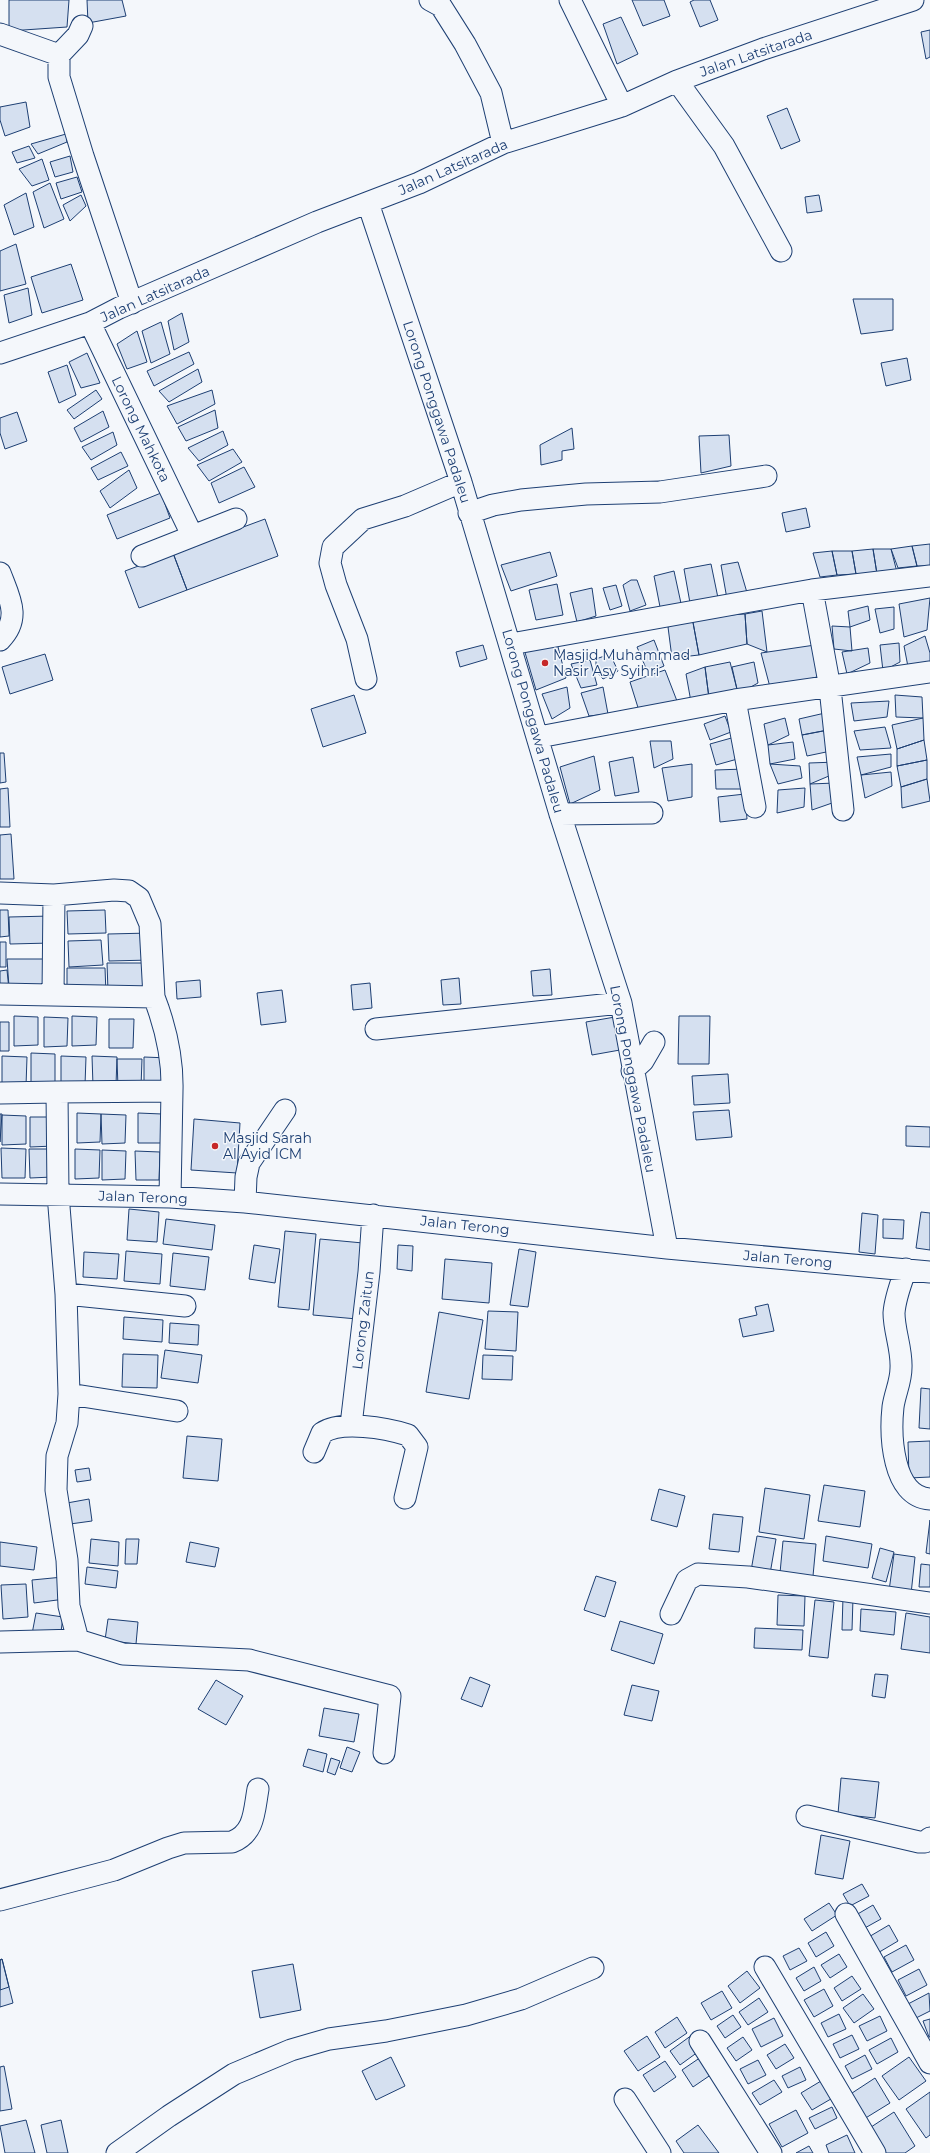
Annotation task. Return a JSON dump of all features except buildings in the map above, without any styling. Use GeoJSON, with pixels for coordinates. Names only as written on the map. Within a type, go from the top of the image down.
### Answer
{"type":"FeatureCollection","features":[{"type":"Feature","properties":{"kind":"street"},"geometry":{"type":"LineString","coordinates":[[430,0],[441,6],[465,44],[491,93],[503,143]]}},
{"type":"Feature","properties":{"kind":"street"},"geometry":{"type":"LineString","coordinates":[[570,0],[622,106]]}},
{"type":"Feature","properties":{"kind":"street","name":"Jalan Latsitarada"},"geometry":{"type":"LineString","coordinates":[[0,353],[90,323],[317,222],[419,183],[503,143],[622,106],[677,81],[763,49],[913,0]]}},
{"type":"Feature","properties":{"kind":"street"},"geometry":{"type":"LineString","coordinates":[[82,26],[78,35],[60,55],[59,76],[83,156],[132,303]]}},
{"type":"Feature","properties":{"kind":"street"},"geometry":{"type":"LineString","coordinates":[[0,34],[60,55]]}},
{"type":"Feature","properties":{"kind":"street"},"geometry":{"type":"LineString","coordinates":[[677,81],[724,146],[781,251]]}},
{"type":"Feature","properties":{"kind":"street","name":"Lorong Ponggawa Padaleu"},"geometry":{"type":"LineString","coordinates":[[368,203],[461,482],[469,513],[511,644],[560,814],[621,1003],[632,1071],[667,1248]]}},
{"type":"Feature","properties":{"kind":"street","name":"Lorong Mahkota"},"geometry":{"type":"LineString","coordinates":[[90,323],[192,535]]}},
{"type":"Feature","properties":{"kind":"street"},"geometry":{"type":"LineString","coordinates":[[469,513],[493,505],[521,500],[586,494],[660,492],[766,476]]}},
{"type":"Feature","properties":{"kind":"street"},"geometry":{"type":"LineString","coordinates":[[366,678],[357,639],[336,585],[330,564],[333,547],[363,519],[405,506],[461,482]]}},
{"type":"Feature","properties":{"kind":"street"},"geometry":{"type":"LineString","coordinates":[[142,556],[236,518]]}},
{"type":"Feature","properties":{"kind":"street"},"geometry":{"type":"LineString","coordinates":[[0,573],[12,602],[13,618],[0,640]]}},
{"type":"Feature","properties":{"kind":"street"},"geometry":{"type":"LineString","coordinates":[[511,644],[812,590],[930,576]]}},
{"type":"Feature","properties":{"kind":"street"},"geometry":{"type":"LineString","coordinates":[[812,590],[830,688],[844,810]]}},
{"type":"Feature","properties":{"kind":"street"},"geometry":{"type":"LineString","coordinates":[[538,737],[735,700],[929,677]]}},
{"type":"Feature","properties":{"kind":"street"},"geometry":{"type":"LineString","coordinates":[[735,700],[755,807]]}},
{"type":"Feature","properties":{"kind":"street"},"geometry":{"type":"LineString","coordinates":[[560,814],[652,813]]}},
{"type":"Feature","properties":{"kind":"street"},"geometry":{"type":"LineString","coordinates":[[0,894],[54,895],[114,890],[129,891],[139,898],[150,924],[154,997],[169,1044],[172,1069],[170,1197]]}},
{"type":"Feature","properties":{"kind":"street"},"geometry":{"type":"LineString","coordinates":[[53,994],[54,895]]}},
{"type":"Feature","properties":{"kind":"street"},"geometry":{"type":"LineString","coordinates":[[0,994],[154,997]]}},
{"type":"Feature","properties":{"kind":"street"},"geometry":{"type":"LineString","coordinates":[[376,1028],[621,1003]]}},
{"type":"Feature","properties":{"kind":"street"},"geometry":{"type":"LineString","coordinates":[[632,1071],[643,1061],[654,1042]]}},
{"type":"Feature","properties":{"kind":"street"},"geometry":{"type":"LineString","coordinates":[[0,1093],[172,1091]]}},
{"type":"Feature","properties":{"kind":"street"},"geometry":{"type":"LineString","coordinates":[[57,1092],[58,1194],[66,1294],[69,1394],[67,1423],[57,1456],[56,1490],[67,1560],[69,1606],[78,1640]]}},
{"type":"Feature","properties":{"kind":"street"},"geometry":{"type":"LineString","coordinates":[[245,1202],[246,1177],[249,1163],[285,1110]]}},
{"type":"Feature","properties":{"kind":"street","name":"Jalan Terong"},"geometry":{"type":"LineString","coordinates":[[0,1194],[170,1197],[245,1202],[667,1248],[906,1268],[930,1272]]}},
{"type":"Feature","properties":{"kind":"street","name":"Lorong Zaitun"},"geometry":{"type":"LineString","coordinates":[[351,1425],[369,1272],[373,1215]]}},
{"type":"Feature","properties":{"kind":"street"},"geometry":{"type":"LineString","coordinates":[[906,1268],[896,1297],[894,1313],[902,1367],[901,1379],[893,1406],[892,1438],[904,1484],[911,1493],[930,1499]]}},
{"type":"Feature","properties":{"kind":"street"},"geometry":{"type":"LineString","coordinates":[[66,1294],[185,1306]]}},
{"type":"Feature","properties":{"kind":"street"},"geometry":{"type":"LineString","coordinates":[[69,1394],[177,1411]]}},
{"type":"Feature","properties":{"kind":"street"},"geometry":{"type":"LineString","coordinates":[[314,1452],[322,1433],[333,1428],[351,1425],[408,1435],[417,1446],[405,1498]]}},
{"type":"Feature","properties":{"kind":"street"},"geometry":{"type":"LineString","coordinates":[[671,1614],[687,1580],[698,1574],[748,1577],[930,1603]]}},
{"type":"Feature","properties":{"kind":"street"},"geometry":{"type":"LineString","coordinates":[[0,1642],[78,1640],[123,1654],[249,1660],[390,1696],[384,1753]]}},
{"type":"Feature","properties":{"kind":"street"},"geometry":{"type":"LineString","coordinates":[[0,1900],[114,1870],[184,1843],[232,1842],[238,1840],[251,1828],[258,1789]]}},
{"type":"Feature","properties":{"kind":"street"},"geometry":{"type":"LineString","coordinates":[[807,1816],[919,1842],[925,1842],[930,1838]]}},
{"type":"Feature","properties":{"kind":"street"},"geometry":{"type":"LineString","coordinates":[[846,1914],[930,2063]]}},
{"type":"Feature","properties":{"kind":"street"},"geometry":{"type":"LineString","coordinates":[[765,1967],[875,2153]]}},
{"type":"Feature","properties":{"kind":"street"},"geometry":{"type":"LineString","coordinates":[[117,2153],[169,2116],[234,2074],[291,2050],[329,2039],[386,2031],[466,2015],[521,1999],[593,1968]]}},
{"type":"Feature","properties":{"kind":"street"},"geometry":{"type":"LineString","coordinates":[[700,2041],[771,2153]]}},
{"type":"Feature","properties":{"kind":"street"},"geometry":{"type":"LineString","coordinates":[[625,2099],[660,2153]]}},
{"type":"Feature","properties":{"kind":"place","name":"Masjid Muhammad Nasir Asy Syihri"},"geometry":{"type":"Point","coordinates":[545,663]}},
{"type":"Feature","properties":{"kind":"place","name":"Masjid Sarah Al Ayid ICM"},"geometry":{"type":"Point","coordinates":[215,1146]}}]}
